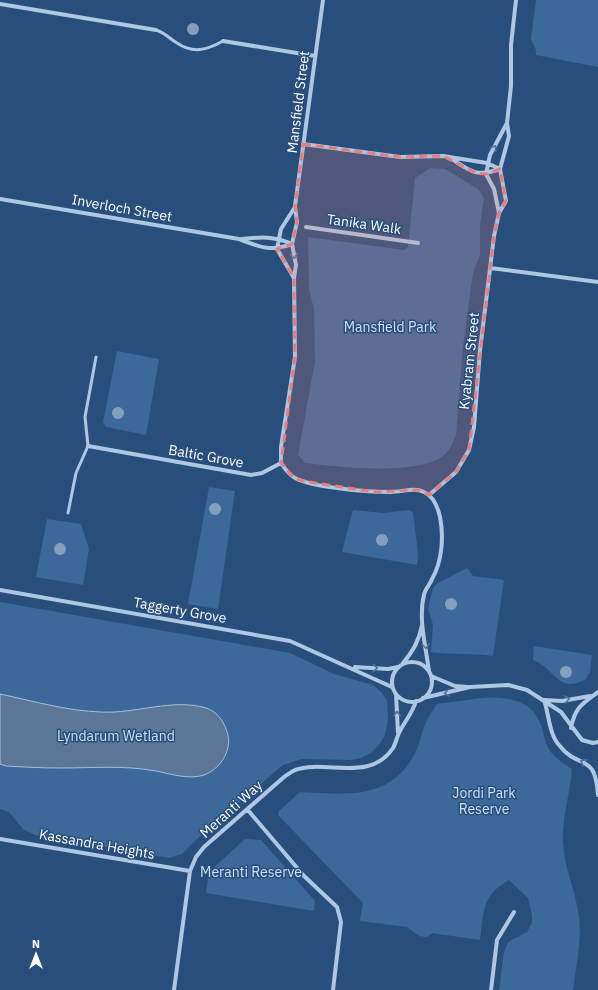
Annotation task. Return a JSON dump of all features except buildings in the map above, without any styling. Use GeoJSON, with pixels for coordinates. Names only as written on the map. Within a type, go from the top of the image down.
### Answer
{"type":"FeatureCollection","features":[{"type":"Feature","properties":{"kind":"street","name":"Mansfield Street"},"geometry":{"type":"LineString","coordinates":[[281,463],[281,447],[295,357],[294,278],[296,265],[292,244],[297,222],[295,206],[322,0]]}},
{"type":"Feature","properties":{"kind":"street","name":"Kyabram Street"},"geometry":{"type":"LineString","coordinates":[[428,495],[456,472],[469,450],[474,427],[480,350],[490,268],[499,213],[506,201],[500,169],[509,136],[507,123],[511,86],[510,46],[516,0]]}},
{"type":"Feature","properties":{"kind":"street"},"geometry":{"type":"LineString","coordinates":[[0,4],[156,30]]}},
{"type":"Feature","properties":{"kind":"street"},"geometry":{"type":"LineString","coordinates":[[223,41],[315,56]]}},
{"type":"Feature","properties":{"kind":"street","name":"Kyabram Street"},"geometry":{"type":"LineString","coordinates":[[499,213],[494,189],[486,174],[487,163],[507,123]]}},
{"type":"Feature","properties":{"kind":"street"},"geometry":{"type":"LineString","coordinates":[[304,144],[400,157],[431,156],[452,158],[487,163],[500,169]]}},
{"type":"Feature","properties":{"kind":"street"},"geometry":{"type":"LineString","coordinates":[[452,158],[468,171],[486,174],[500,169]]}},
{"type":"Feature","properties":{"kind":"street","name":"Inverloch Street"},"geometry":{"type":"LineString","coordinates":[[0,199],[239,239],[260,247],[277,249],[292,244]]}},
{"type":"Feature","properties":{"kind":"street","name":"Mansfield Street"},"geometry":{"type":"LineString","coordinates":[[294,278],[277,249],[278,238],[295,206]]}},
{"type":"Feature","properties":{"kind":"street","name":"Tanika Walk"},"geometry":{"type":"LineString","coordinates":[[306,227],[418,243]]}},
{"type":"Feature","properties":{"kind":"street","name":"Inverloch Street"},"geometry":{"type":"LineString","coordinates":[[239,239],[261,237],[278,238],[292,244]]}},
{"type":"Feature","properties":{"kind":"street"},"geometry":{"type":"LineString","coordinates":[[490,268],[598,282]]}},
{"type":"Feature","properties":{"kind":"street","name":"Baltic Grove"},"geometry":{"type":"LineString","coordinates":[[88,446],[251,475],[262,473],[281,463]]}},
{"type":"Feature","properties":{"kind":"street"},"geometry":{"type":"LineString","coordinates":[[281,463],[294,478],[303,481],[373,492],[419,490],[428,495],[435,504],[440,518],[442,540],[438,566],[424,596],[423,621],[420,637],[412,653],[398,667],[392,676],[398,734]]}},
{"type":"Feature","properties":{"kind":"street","name":"Taggerty Grove"},"geometry":{"type":"LineString","coordinates":[[0,590],[290,640],[392,687]]}},
{"type":"Feature","properties":{"kind":"street"},"geometry":{"type":"LineString","coordinates":[[423,621],[429,671],[431,676],[431,688],[423,698]]}},
{"type":"Feature","properties":{"kind":"street"},"geometry":{"type":"LineString","coordinates":[[402,664],[414,662],[425,666],[429,671]]}},
{"type":"Feature","properties":{"kind":"street","name":"Taggerty Grove"},"geometry":{"type":"LineString","coordinates":[[351,667],[388,669],[398,667]]}},
{"type":"Feature","properties":{"kind":"street"},"geometry":{"type":"LineString","coordinates":[[431,676],[455,686],[470,687]]}},
{"type":"Feature","properties":{"kind":"street"},"geometry":{"type":"LineString","coordinates":[[395,694],[404,700],[416,701],[470,687],[508,685],[527,690],[561,712],[571,728],[582,740],[593,743],[598,742]]}},
{"type":"Feature","properties":{"kind":"street"},"geometry":{"type":"LineString","coordinates":[[544,700],[562,701],[590,696],[598,692]]}},
{"type":"Feature","properties":{"kind":"street"},"geometry":{"type":"LineString","coordinates":[[571,728],[574,715],[590,696]]}},
{"type":"Feature","properties":{"kind":"street"},"geometry":{"type":"LineString","coordinates":[[544,700],[557,744],[565,752],[587,763],[594,771],[598,795]]}},
{"type":"Feature","properties":{"kind":"street","name":"Meranti Way"},"geometry":{"type":"LineString","coordinates":[[174,990],[190,871],[196,857],[247,809],[284,777],[295,770],[308,768],[350,769],[364,767],[380,761],[393,748],[398,734],[416,701]]}},
{"type":"Feature","properties":{"kind":"street"},"geometry":{"type":"LineString","coordinates":[[247,809],[304,876],[338,907],[341,922],[333,990]]}},
{"type":"Feature","properties":{"kind":"street","name":"Kassandra Heights"},"geometry":{"type":"LineString","coordinates":[[0,839],[190,871]]}},
{"type":"Feature","properties":{"kind":"street"},"geometry":{"type":"LineString","coordinates":[[491,990],[497,940],[514,912]]}},
{"type":"Feature","properties":{"kind":"lane"},"geometry":{"type":"LineString","coordinates":[[156,30],[166,34],[176,43],[188,49],[199,50],[211,48],[223,41]]}},
{"type":"Feature","properties":{"kind":"lane"},"geometry":{"type":"LineString","coordinates":[[68,513],[76,473],[88,446],[85,417],[96,357]]}},
{"type":"Feature","properties":{"kind":"highlighted area"},"geometry":{"type":"Polygon","coordinates":[[[303,144],[400,157],[443,156],[476,173],[486,174],[500,169],[506,201],[499,213],[494,236],[469,450],[456,472],[429,495],[419,490],[373,492],[303,481],[294,478],[281,463],[295,357],[294,278],[277,249],[292,244],[297,222],[295,206],[303,144]]]}},
{"type":"Feature","properties":{"kind":"green space"},"geometry":{"type":"Polygon","coordinates":[[[536,0],[598,0],[598,67],[536,55],[536,50],[531,39],[536,0]]]}},
{"type":"Feature","properties":{"kind":"green space","name":"Mansfield Park"},"geometry":{"type":"Polygon","coordinates":[[[430,168],[445,169],[478,189],[484,198],[480,225],[480,255],[473,273],[463,347],[456,435],[454,441],[443,456],[431,462],[415,466],[396,468],[356,468],[305,463],[298,455],[315,361],[314,309],[309,290],[308,237],[404,250],[408,247],[415,178],[430,168]]]}},
{"type":"Feature","properties":{"kind":"green space"},"geometry":{"type":"Polygon","coordinates":[[[117,351],[159,359],[146,435],[106,427],[103,422],[117,351]]]}},
{"type":"Feature","properties":{"kind":"green space"},"geometry":{"type":"Polygon","coordinates":[[[209,487],[235,491],[218,609],[188,604],[209,487]]]}},
{"type":"Feature","properties":{"kind":"green space"},"geometry":{"type":"Polygon","coordinates":[[[353,510],[383,513],[409,510],[413,512],[418,554],[417,565],[342,552],[353,510]]]}},
{"type":"Feature","properties":{"kind":"green space"},"geometry":{"type":"Polygon","coordinates":[[[47,519],[81,524],[89,549],[83,585],[36,577],[47,519]]]}},
{"type":"Feature","properties":{"kind":"green space"},"geometry":{"type":"Polygon","coordinates":[[[467,568],[473,576],[504,580],[493,656],[431,652],[433,625],[428,608],[433,588],[438,583],[467,568]]]}},
{"type":"Feature","properties":{"kind":"green space","name":"Lyndarum Wetland"},"geometry":{"type":"Polygon","coordinates":[[[0,602],[290,653],[334,674],[373,685],[382,693],[387,701],[388,720],[385,735],[379,745],[371,753],[361,758],[352,760],[302,759],[283,765],[201,835],[182,854],[169,858],[35,835],[23,829],[9,812],[0,809],[0,602]]]}},
{"type":"Feature","properties":{"kind":"green space"},"geometry":{"type":"Polygon","coordinates":[[[534,646],[592,655],[590,672],[586,679],[577,683],[569,684],[563,682],[533,660],[534,646]]]}},
{"type":"Feature","properties":{"kind":"green space","name":"Jordi Park Reserve"},"geometry":{"type":"Polygon","coordinates":[[[482,698],[509,699],[525,705],[537,716],[550,751],[557,759],[572,769],[564,824],[563,842],[580,926],[573,990],[499,990],[504,952],[508,942],[527,932],[532,923],[532,915],[528,898],[509,880],[493,892],[489,898],[484,912],[480,940],[432,933],[427,937],[419,936],[407,927],[360,921],[363,903],[278,815],[279,811],[300,792],[332,794],[363,792],[378,788],[391,781],[403,771],[413,757],[427,720],[437,704],[482,698]]]}},
{"type":"Feature","properties":{"kind":"green space","name":"Meranti Reserve"},"geometry":{"type":"Polygon","coordinates":[[[245,839],[261,840],[315,901],[314,911],[206,893],[209,872],[245,839]]]}},
{"type":"Feature","properties":{"kind":"shaded area"},"geometry":{"type":"Polygon","coordinates":[[[0,694],[76,710],[101,712],[127,711],[167,705],[193,705],[206,708],[210,709],[216,714],[225,726],[228,736],[227,750],[225,756],[216,768],[204,775],[192,777],[132,768],[53,768],[6,766],[0,764],[0,694]]]}}]}
